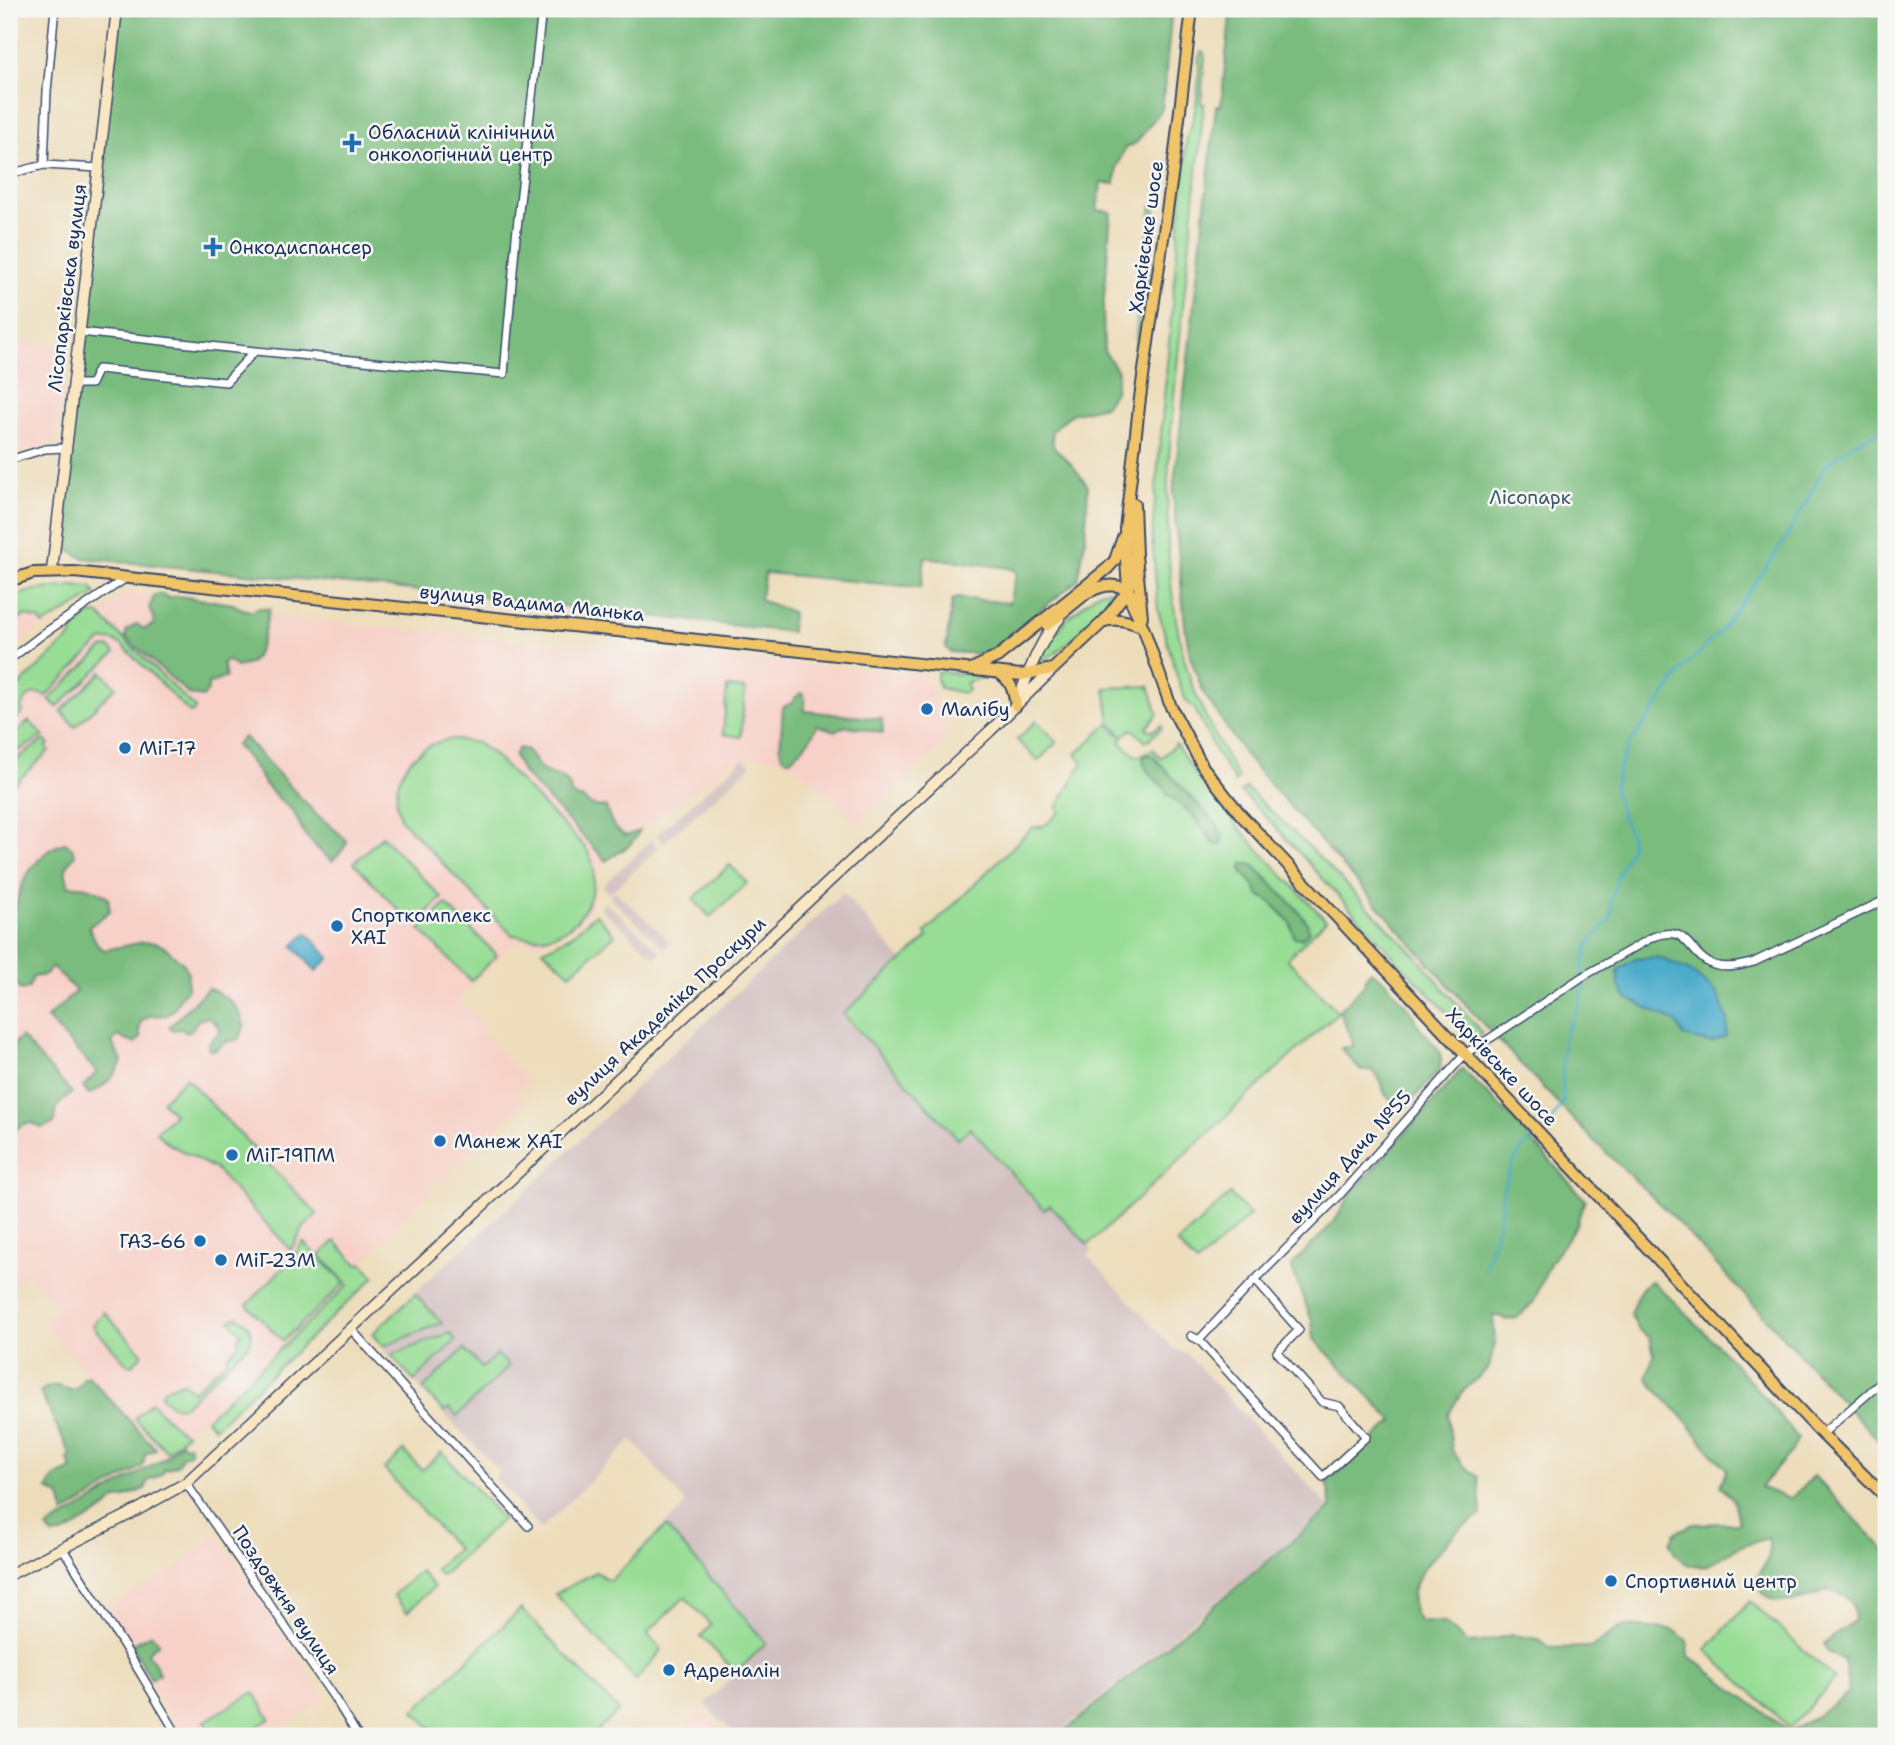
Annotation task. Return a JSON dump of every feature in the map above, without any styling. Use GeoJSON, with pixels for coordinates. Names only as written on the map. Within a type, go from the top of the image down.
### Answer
{"type":"FeatureCollection","features":[{"type":"Feature","properties":{"kind":"main road","name":"Харківське шосе"},"geometry":{"type":"LineString","coordinates":[[1192,9],[1179,128],[1140,398],[1125,529],[1128,590],[1142,621],[1171,707],[1211,779],[1264,841],[1822,1434],[1886,1497]]}},
{"type":"Feature","properties":{"kind":"main road","name":"Харківське шосе"},"geometry":{"type":"LineString","coordinates":[[1133,470],[1142,621]]}},
{"type":"Feature","properties":{"kind":"main road"},"geometry":{"type":"LineString","coordinates":[[1091,591],[1112,564],[1125,529]]}},
{"type":"Feature","properties":{"kind":"main road","name":"вулиця Академіка Проскури"},"geometry":{"type":"LineString","coordinates":[[1053,669],[1104,621],[1128,590],[1136,555]]}},
{"type":"Feature","properties":{"kind":"main road"},"geometry":{"type":"LineString","coordinates":[[973,668],[997,657],[1112,564]]}},
{"type":"Feature","properties":{"kind":"main road","name":"вулиця Вадима Манька"},"geometry":{"type":"LineString","coordinates":[[9,581],[33,573],[74,572],[973,668],[999,673],[1029,674],[1053,669]]}},
{"type":"Feature","properties":{"kind":"main road"},"geometry":{"type":"LineString","coordinates":[[973,668],[992,665],[1000,660],[1104,584],[1128,590]]}},
{"type":"Feature","properties":{"kind":"main road"},"geometry":{"type":"LineString","coordinates":[[1104,621],[1142,621]]}},
{"type":"Feature","properties":{"kind":"main road"},"geometry":{"type":"LineString","coordinates":[[999,673],[1012,686],[1016,706]]}},
{"type":"Feature","properties":{"kind":"street"},"geometry":{"type":"LineString","coordinates":[[44,165],[47,91],[55,9]]}},
{"type":"Feature","properties":{"kind":"street","name":"Лісопарківська вулиця"},"geometry":{"type":"LineString","coordinates":[[52,572],[117,9]]}},
{"type":"Feature","properties":{"kind":"street"},"geometry":{"type":"LineString","coordinates":[[80,332],[504,374],[542,9]]}},
{"type":"Feature","properties":{"kind":"street"},"geometry":{"type":"LineString","coordinates":[[9,174],[44,165],[99,168]]}},
{"type":"Feature","properties":{"kind":"street"},"geometry":{"type":"LineString","coordinates":[[74,384],[91,384],[98,369],[226,382],[255,351]]}},
{"type":"Feature","properties":{"kind":"street"},"geometry":{"type":"LineString","coordinates":[[9,460],[45,449],[65,448]]}},
{"type":"Feature","properties":{"kind":"street"},"geometry":{"type":"LineString","coordinates":[[9,660],[127,577]]}},
{"type":"Feature","properties":{"kind":"street"},"geometry":{"type":"LineString","coordinates":[[1016,706],[1048,632],[1066,611]]}},
{"type":"Feature","properties":{"kind":"street","name":"вулиця Академіка Проскури"},"geometry":{"type":"LineString","coordinates":[[9,1575],[186,1483],[1053,669]]}},
{"type":"Feature","properties":{"kind":"street","name":"вулиця Дача №55"},"geometry":{"type":"LineString","coordinates":[[1199,1340],[1338,1197],[1466,1053],[1582,977],[1664,933],[1682,937],[1709,963],[1717,966],[1742,966],[1886,902]]}},
{"type":"Feature","properties":{"kind":"street"},"geometry":{"type":"LineString","coordinates":[[1191,1336],[1199,1340],[1323,1477],[1366,1437],[1339,1406],[1322,1402],[1277,1352],[1298,1330],[1255,1280]]}},
{"type":"Feature","properties":{"kind":"street"},"geometry":{"type":"LineString","coordinates":[[351,1329],[528,1526]]}},
{"type":"Feature","properties":{"kind":"street"},"geometry":{"type":"LineString","coordinates":[[1822,1434],[1886,1378]]}},
{"type":"Feature","properties":{"kind":"street","name":"Поздовжня вулиця"},"geometry":{"type":"LineString","coordinates":[[186,1483],[358,1736]]}},
{"type":"Feature","properties":{"kind":"street"},"geometry":{"type":"LineString","coordinates":[[62,1549],[178,1736]]}},
{"type":"Feature","properties":{"kind":"shaded area"},"geometry":{"type":"Polygon","coordinates":[[[9,340],[71,346],[54,444],[16,451],[17,393],[9,387],[9,340]]]}},
{"type":"Feature","properties":{"kind":"shaded area"},"geometry":{"type":"Polygon","coordinates":[[[126,592],[295,619],[685,656],[926,673],[947,741],[858,824],[809,777],[786,762],[765,757],[733,759],[603,861],[597,869],[593,903],[577,926],[539,944],[516,942],[458,998],[485,1027],[483,1034],[528,1081],[516,1093],[524,1102],[397,1223],[346,1284],[165,1455],[41,1324],[58,1307],[27,1274],[16,1284],[9,1277],[9,695],[73,635],[70,631],[89,615],[98,614],[126,592]]]}},
{"type":"Feature","properties":{"kind":"shaded area"},"geometry":{"type":"Polygon","coordinates":[[[9,607],[49,621],[9,652],[9,607]]]}},
{"type":"Feature","properties":{"kind":"shaded area"},"geometry":{"type":"Polygon","coordinates":[[[744,758],[751,766],[663,843],[656,835],[744,758]]]}},
{"type":"Feature","properties":{"kind":"shaded area"},"geometry":{"type":"Polygon","coordinates":[[[651,840],[658,848],[609,894],[602,886],[651,840]]]}},
{"type":"Feature","properties":{"kind":"shaded area"},"geometry":{"type":"Polygon","coordinates":[[[615,891],[671,942],[665,948],[609,897],[615,891]]]}},
{"type":"Feature","properties":{"kind":"shaded area"},"geometry":{"type":"Polygon","coordinates":[[[843,893],[902,960],[842,1016],[959,1141],[970,1131],[1043,1211],[1050,1206],[1093,1250],[1088,1256],[1172,1347],[1187,1354],[1329,1507],[1055,1736],[736,1736],[705,1704],[766,1643],[666,1526],[686,1503],[632,1440],[541,1529],[494,1477],[500,1471],[370,1334],[843,893]]]}},
{"type":"Feature","properties":{"kind":"shaded area"},"geometry":{"type":"Polygon","coordinates":[[[605,902],[661,952],[656,958],[600,908],[605,902]]]}},
{"type":"Feature","properties":{"kind":"shaded area"},"geometry":{"type":"Polygon","coordinates":[[[217,1534],[326,1700],[265,1736],[182,1736],[104,1608],[179,1567],[177,1564],[217,1534]]]}},
{"type":"Feature","properties":{"kind":"shaded area"},"geometry":{"type":"Polygon","coordinates":[[[702,1710],[727,1736],[676,1736],[692,1719],[702,1710]]]}},
{"type":"Feature","properties":{"kind":"green space"},"geometry":{"type":"Polygon","coordinates":[[[119,9],[1172,9],[1162,109],[1136,143],[1125,148],[1117,166],[1115,184],[1101,183],[1097,210],[1111,212],[1103,310],[1104,351],[1118,371],[1115,391],[1104,406],[1071,414],[1052,431],[1053,446],[1088,486],[1085,541],[1078,580],[986,654],[950,652],[946,647],[952,600],[958,598],[1009,603],[1017,572],[1009,568],[925,557],[921,587],[765,573],[760,600],[792,612],[791,632],[482,597],[83,558],[65,548],[60,536],[119,9]]]}},
{"type":"Feature","properties":{"kind":"green space","name":"Лісопарк"},"geometry":{"type":"Polygon","coordinates":[[[1226,9],[1886,9],[1886,1449],[1671,1215],[1584,1131],[1484,1025],[1247,758],[1203,692],[1190,656],[1185,625],[1173,494],[1216,106],[1221,106],[1230,16],[1225,15],[1226,9]]]}},
{"type":"Feature","properties":{"kind":"green space"},"geometry":{"type":"Polygon","coordinates":[[[1201,52],[1205,53],[1201,103],[1204,104],[1172,415],[1168,535],[1175,614],[1187,670],[1206,717],[1238,778],[1235,782],[1216,752],[1195,709],[1186,701],[1179,683],[1158,610],[1152,536],[1187,136],[1195,109],[1201,52]]]}},
{"type":"Feature","properties":{"kind":"green space"},"geometry":{"type":"Polygon","coordinates":[[[1152,205],[1156,205],[1141,365],[1134,366],[1139,296],[1145,275],[1152,205]]]}},
{"type":"Feature","properties":{"kind":"green space"},"geometry":{"type":"Polygon","coordinates":[[[91,587],[96,594],[43,625],[40,620],[24,615],[21,619],[9,615],[9,598],[34,590],[91,587]]]}},
{"type":"Feature","properties":{"kind":"green space"},"geometry":{"type":"Polygon","coordinates":[[[1116,589],[1104,608],[1082,630],[1038,662],[1055,633],[1067,619],[1098,592],[1116,589]]]}},
{"type":"Feature","properties":{"kind":"green space"},"geometry":{"type":"Polygon","coordinates":[[[163,594],[168,598],[178,596],[233,604],[252,612],[257,608],[270,609],[260,647],[253,660],[236,667],[229,661],[223,662],[226,677],[208,684],[208,690],[203,697],[190,695],[126,638],[126,631],[137,624],[144,629],[153,625],[154,618],[149,608],[155,595],[163,594]]]}},
{"type":"Feature","properties":{"kind":"green space"},"geometry":{"type":"Polygon","coordinates":[[[98,614],[195,708],[194,711],[190,713],[122,645],[112,640],[101,641],[46,696],[38,693],[28,697],[21,708],[23,712],[9,725],[9,695],[73,635],[70,631],[89,615],[98,614]]]}},
{"type":"Feature","properties":{"kind":"green space"},"geometry":{"type":"Polygon","coordinates":[[[109,647],[115,653],[57,707],[49,699],[103,648],[109,647]]]}},
{"type":"Feature","properties":{"kind":"green space"},"geometry":{"type":"Polygon","coordinates":[[[102,672],[116,687],[75,727],[61,711],[102,672]]]}},
{"type":"Feature","properties":{"kind":"green space"},"geometry":{"type":"Polygon","coordinates":[[[937,672],[978,675],[980,678],[966,683],[968,691],[963,693],[940,688],[937,672]]]}},
{"type":"Feature","properties":{"kind":"green space"},"geometry":{"type":"Polygon","coordinates":[[[1149,686],[1158,714],[1146,728],[1152,731],[1161,725],[1162,728],[1146,742],[1132,729],[1123,736],[1110,722],[1105,688],[1149,686]]]}},
{"type":"Feature","properties":{"kind":"green space"},"geometry":{"type":"Polygon","coordinates":[[[727,687],[745,689],[741,737],[723,734],[727,687]]]}},
{"type":"Feature","properties":{"kind":"green space"},"geometry":{"type":"Polygon","coordinates":[[[801,693],[804,694],[805,711],[882,719],[883,733],[852,727],[835,731],[817,725],[802,748],[790,759],[784,758],[780,749],[783,707],[792,703],[801,693]]]}},
{"type":"Feature","properties":{"kind":"green space"},"geometry":{"type":"Polygon","coordinates":[[[29,721],[44,736],[9,756],[9,739],[29,721]]]}},
{"type":"Feature","properties":{"kind":"green space"},"geometry":{"type":"Polygon","coordinates":[[[1036,721],[1057,742],[1038,761],[1017,740],[1036,721]]]}},
{"type":"Feature","properties":{"kind":"green space"},"geometry":{"type":"Polygon","coordinates":[[[1108,724],[1123,739],[1120,742],[1136,756],[1153,749],[1161,758],[1176,744],[1227,814],[1326,920],[1287,959],[1338,1012],[1088,1245],[1050,1205],[1044,1210],[970,1128],[958,1139],[843,1014],[928,937],[925,933],[1033,827],[1045,825],[1060,812],[1057,808],[1083,762],[1076,754],[1108,724]]]}},
{"type":"Feature","properties":{"kind":"green space"},"geometry":{"type":"Polygon","coordinates":[[[244,737],[314,812],[347,842],[332,861],[305,835],[293,811],[263,782],[236,745],[244,737]]]}},
{"type":"Feature","properties":{"kind":"green space"},"geometry":{"type":"Polygon","coordinates":[[[454,739],[477,743],[493,754],[588,851],[593,863],[593,889],[577,920],[563,931],[547,937],[512,935],[401,820],[397,791],[405,769],[420,752],[442,741],[454,739]]]}},
{"type":"Feature","properties":{"kind":"green space"},"geometry":{"type":"Polygon","coordinates":[[[44,740],[49,744],[46,747],[49,751],[9,789],[9,764],[44,740]]]}},
{"type":"Feature","properties":{"kind":"green space"},"geometry":{"type":"Polygon","coordinates":[[[519,748],[527,750],[546,772],[567,782],[571,793],[577,798],[582,798],[593,806],[606,807],[613,824],[622,834],[626,836],[639,831],[633,841],[606,861],[522,772],[514,755],[519,748]]]}},
{"type":"Feature","properties":{"kind":"green space"},"geometry":{"type":"Polygon","coordinates":[[[1152,755],[1219,827],[1221,845],[1213,843],[1192,814],[1167,794],[1165,788],[1152,777],[1144,765],[1143,757],[1152,755]]]}},
{"type":"Feature","properties":{"kind":"green space"},"geometry":{"type":"Polygon","coordinates":[[[1246,788],[1312,850],[1417,957],[1482,1033],[1476,1040],[1396,959],[1241,792],[1246,788]]]}},
{"type":"Feature","properties":{"kind":"green space"},"geometry":{"type":"Polygon","coordinates":[[[382,836],[442,898],[413,925],[354,863],[382,836]]]}},
{"type":"Feature","properties":{"kind":"green space"},"geometry":{"type":"Polygon","coordinates":[[[65,843],[72,848],[75,855],[66,869],[69,886],[89,888],[108,897],[110,911],[89,927],[98,946],[104,950],[144,942],[157,943],[184,964],[188,973],[187,990],[174,1009],[167,1015],[150,1016],[141,1021],[141,1037],[135,1043],[117,1036],[112,1043],[122,1061],[120,1066],[108,1081],[89,1094],[83,1087],[97,1072],[47,1018],[76,991],[52,966],[46,975],[33,977],[29,988],[21,990],[9,978],[9,916],[32,868],[50,850],[65,843]]]}},
{"type":"Feature","properties":{"kind":"green space"},"geometry":{"type":"Polygon","coordinates":[[[1243,863],[1253,865],[1294,906],[1307,922],[1309,932],[1302,938],[1294,937],[1290,922],[1271,902],[1259,895],[1241,870],[1243,863]]]}},
{"type":"Feature","properties":{"kind":"green space"},"geometry":{"type":"Polygon","coordinates":[[[730,865],[747,883],[710,917],[693,899],[730,865]]]}},
{"type":"Feature","properties":{"kind":"green space"},"geometry":{"type":"Polygon","coordinates":[[[446,904],[497,955],[471,981],[420,930],[446,904]]]}},
{"type":"Feature","properties":{"kind":"green space"},"geometry":{"type":"Polygon","coordinates":[[[596,914],[615,935],[570,974],[543,950],[571,936],[596,914]]]}},
{"type":"Feature","properties":{"kind":"green space"},"geometry":{"type":"Polygon","coordinates":[[[1371,971],[1384,980],[1413,1013],[1415,1021],[1439,1051],[1441,1058],[1440,1069],[1401,1112],[1385,1094],[1379,1078],[1371,1070],[1361,1071],[1341,1048],[1354,1046],[1339,1010],[1364,985],[1365,978],[1371,971]]]}},
{"type":"Feature","properties":{"kind":"green space"},"geometry":{"type":"Polygon","coordinates":[[[208,988],[231,1002],[240,1013],[244,1026],[237,1040],[227,1041],[215,1050],[210,1050],[209,1042],[220,1032],[219,1027],[209,1017],[198,1020],[188,1032],[181,1029],[172,1030],[169,1027],[208,988]]]}},
{"type":"Feature","properties":{"kind":"green space"},"geometry":{"type":"Polygon","coordinates":[[[21,1037],[72,1093],[59,1105],[55,1123],[41,1128],[31,1123],[22,1125],[9,1141],[9,1049],[21,1037]]]}},
{"type":"Feature","properties":{"kind":"green space"},"geometry":{"type":"Polygon","coordinates":[[[1462,1069],[1511,1117],[1585,1200],[1576,1225],[1550,1263],[1533,1303],[1517,1318],[1507,1320],[1493,1316],[1495,1343],[1489,1368],[1461,1393],[1448,1415],[1452,1450],[1462,1464],[1478,1477],[1481,1515],[1458,1530],[1422,1570],[1412,1593],[1414,1612],[1420,1622],[1445,1623],[1467,1643],[1512,1635],[1538,1639],[1551,1648],[1592,1647],[1617,1629],[1627,1626],[1674,1630],[1687,1641],[1689,1656],[1790,1732],[1849,1693],[1844,1660],[1828,1652],[1824,1644],[1855,1620],[1849,1599],[1828,1590],[1783,1602],[1766,1596],[1759,1588],[1757,1579],[1769,1556],[1769,1538],[1741,1546],[1708,1565],[1701,1566],[1689,1565],[1679,1559],[1672,1549],[1670,1543],[1675,1533],[1693,1524],[1739,1523],[1734,1500],[1720,1485],[1727,1469],[1647,1377],[1654,1355],[1650,1338],[1639,1330],[1630,1314],[1641,1290],[1652,1281],[1728,1356],[1798,1438],[1792,1451],[1760,1487],[1790,1499],[1814,1476],[1886,1551],[1886,1736],[1059,1736],[1331,1508],[1327,1482],[1393,1421],[1314,1339],[1312,1321],[1291,1266],[1334,1222],[1353,1191],[1462,1069]]]}},
{"type":"Feature","properties":{"kind":"green space"},"geometry":{"type":"Polygon","coordinates":[[[186,1078],[317,1214],[304,1227],[291,1250],[215,1169],[169,1144],[156,1132],[174,1114],[162,1101],[186,1078]]]}},
{"type":"Feature","properties":{"kind":"green space"},"geometry":{"type":"Polygon","coordinates":[[[1230,1194],[1250,1215],[1197,1264],[1177,1243],[1230,1194]]]}},
{"type":"Feature","properties":{"kind":"green space"},"geometry":{"type":"Polygon","coordinates":[[[335,1241],[358,1265],[362,1263],[375,1277],[214,1428],[206,1419],[348,1285],[320,1255],[335,1241]]]}},
{"type":"Feature","properties":{"kind":"green space"},"geometry":{"type":"Polygon","coordinates":[[[303,1242],[345,1283],[283,1341],[247,1305],[292,1258],[303,1242]]]}},
{"type":"Feature","properties":{"kind":"green space"},"geometry":{"type":"Polygon","coordinates":[[[415,1294],[442,1323],[383,1346],[372,1334],[415,1294]]]}},
{"type":"Feature","properties":{"kind":"green space"},"geometry":{"type":"Polygon","coordinates":[[[104,1312],[143,1354],[132,1365],[128,1365],[95,1329],[93,1325],[104,1312]]]}},
{"type":"Feature","properties":{"kind":"green space"},"geometry":{"type":"Polygon","coordinates":[[[237,1316],[250,1328],[250,1343],[184,1406],[174,1406],[166,1401],[161,1396],[167,1388],[183,1382],[193,1391],[227,1360],[242,1334],[230,1320],[237,1316]]]}},
{"type":"Feature","properties":{"kind":"green space"},"geometry":{"type":"Polygon","coordinates":[[[450,1333],[456,1340],[414,1381],[391,1355],[450,1333]]]}},
{"type":"Feature","properties":{"kind":"green space"},"geometry":{"type":"Polygon","coordinates":[[[464,1349],[482,1368],[497,1354],[509,1366],[457,1416],[449,1408],[444,1412],[423,1389],[464,1349]]]}},
{"type":"Feature","properties":{"kind":"green space"},"geometry":{"type":"Polygon","coordinates":[[[88,1376],[156,1449],[145,1454],[143,1466],[63,1514],[60,1496],[48,1490],[54,1479],[72,1469],[67,1458],[71,1455],[40,1392],[51,1386],[71,1390],[77,1388],[88,1376]]]}},
{"type":"Feature","properties":{"kind":"green space"},"geometry":{"type":"Polygon","coordinates":[[[151,1402],[186,1434],[167,1452],[135,1418],[151,1402]]]}},
{"type":"Feature","properties":{"kind":"green space"},"geometry":{"type":"Polygon","coordinates":[[[181,1442],[184,1446],[189,1445],[191,1452],[182,1456],[178,1464],[166,1468],[159,1476],[149,1480],[146,1488],[116,1499],[67,1532],[53,1536],[47,1528],[166,1457],[181,1442]]]}},
{"type":"Feature","properties":{"kind":"green space"},"geometry":{"type":"Polygon","coordinates":[[[404,1451],[422,1470],[442,1452],[503,1519],[441,1576],[435,1569],[457,1549],[384,1469],[404,1451]]]}},
{"type":"Feature","properties":{"kind":"green space"},"geometry":{"type":"Polygon","coordinates":[[[666,1526],[766,1643],[736,1673],[701,1636],[711,1625],[685,1597],[647,1633],[662,1650],[636,1680],[555,1594],[596,1572],[610,1581],[666,1526]]]}},
{"type":"Feature","properties":{"kind":"green space"},"geometry":{"type":"Polygon","coordinates":[[[420,1571],[434,1587],[407,1612],[393,1595],[420,1571]]]}},
{"type":"Feature","properties":{"kind":"green space"},"geometry":{"type":"Polygon","coordinates":[[[1750,1601],[1835,1679],[1790,1728],[1706,1650],[1750,1601]]]}},
{"type":"Feature","properties":{"kind":"green space"},"geometry":{"type":"Polygon","coordinates":[[[521,1609],[619,1711],[592,1736],[439,1736],[414,1711],[521,1609]]]}},
{"type":"Feature","properties":{"kind":"green space"},"geometry":{"type":"Polygon","coordinates":[[[152,1634],[159,1643],[148,1654],[159,1674],[151,1679],[131,1645],[152,1634]]]}},
{"type":"Feature","properties":{"kind":"green space"},"geometry":{"type":"Polygon","coordinates":[[[254,1692],[270,1719],[241,1736],[213,1736],[205,1721],[254,1692]]]}},
{"type":"Feature","properties":{"kind":"water"},"geometry":{"type":"Polygon","coordinates":[[[307,933],[330,958],[316,971],[293,946],[307,933]]]}},
{"type":"Feature","properties":{"kind":"water"},"geometry":{"type":"Polygon","coordinates":[[[1658,957],[1692,972],[1717,993],[1728,1021],[1726,1037],[1710,1043],[1683,1036],[1676,1022],[1627,998],[1619,986],[1618,970],[1635,959],[1658,957]]]}},
{"type":"Feature","properties":{"kind":"waterway"},"geometry":{"type":"LineString","coordinates":[[1551,1121],[1564,1102],[1564,1036],[1578,1010],[1584,987],[1582,968],[1588,945],[1611,918],[1611,900],[1617,877],[1631,847],[1630,834],[1614,789],[1629,744],[1684,668],[1720,631],[1746,596],[1783,543],[1827,464],[1855,443],[1886,428]]}},
{"type":"Feature","properties":{"kind":"waterway"},"geometry":{"type":"LineString","coordinates":[[1484,1270],[1499,1221],[1503,1189],[1513,1163],[1530,1141]]}},
{"type":"Feature","properties":{"kind":"place","name":"Обласний клінічний онкологічний центр"},"geometry":{"type":"Point","coordinates":[352,143]}},
{"type":"Feature","properties":{"kind":"place","name":"Онкодиспансер"},"geometry":{"type":"Point","coordinates":[213,247]}},
{"type":"Feature","properties":{"kind":"place","name":"Малібу"},"geometry":{"type":"Point","coordinates":[927,709]}},
{"type":"Feature","properties":{"kind":"place","name":"МіГ-17"},"geometry":{"type":"Point","coordinates":[125,748]}},
{"type":"Feature","properties":{"kind":"place","name":"Спорткомплекс ХАІ"},"geometry":{"type":"Point","coordinates":[337,926]}},
{"type":"Feature","properties":{"kind":"place","name":"Манеж ХАІ"},"geometry":{"type":"Point","coordinates":[440,1141]}},
{"type":"Feature","properties":{"kind":"place","name":"МіГ-19ПМ"},"geometry":{"type":"Point","coordinates":[232,1155]}},
{"type":"Feature","properties":{"kind":"place","name":"ГАЗ-66"},"geometry":{"type":"Point","coordinates":[200,1241]}},
{"type":"Feature","properties":{"kind":"place","name":"МіГ-23М"},"geometry":{"type":"Point","coordinates":[221,1260]}},
{"type":"Feature","properties":{"kind":"place","name":"Спортивний центр"},"geometry":{"type":"Point","coordinates":[1611,1581]}},
{"type":"Feature","properties":{"kind":"place","name":"Адреналін"},"geometry":{"type":"Point","coordinates":[669,1670]}}]}
